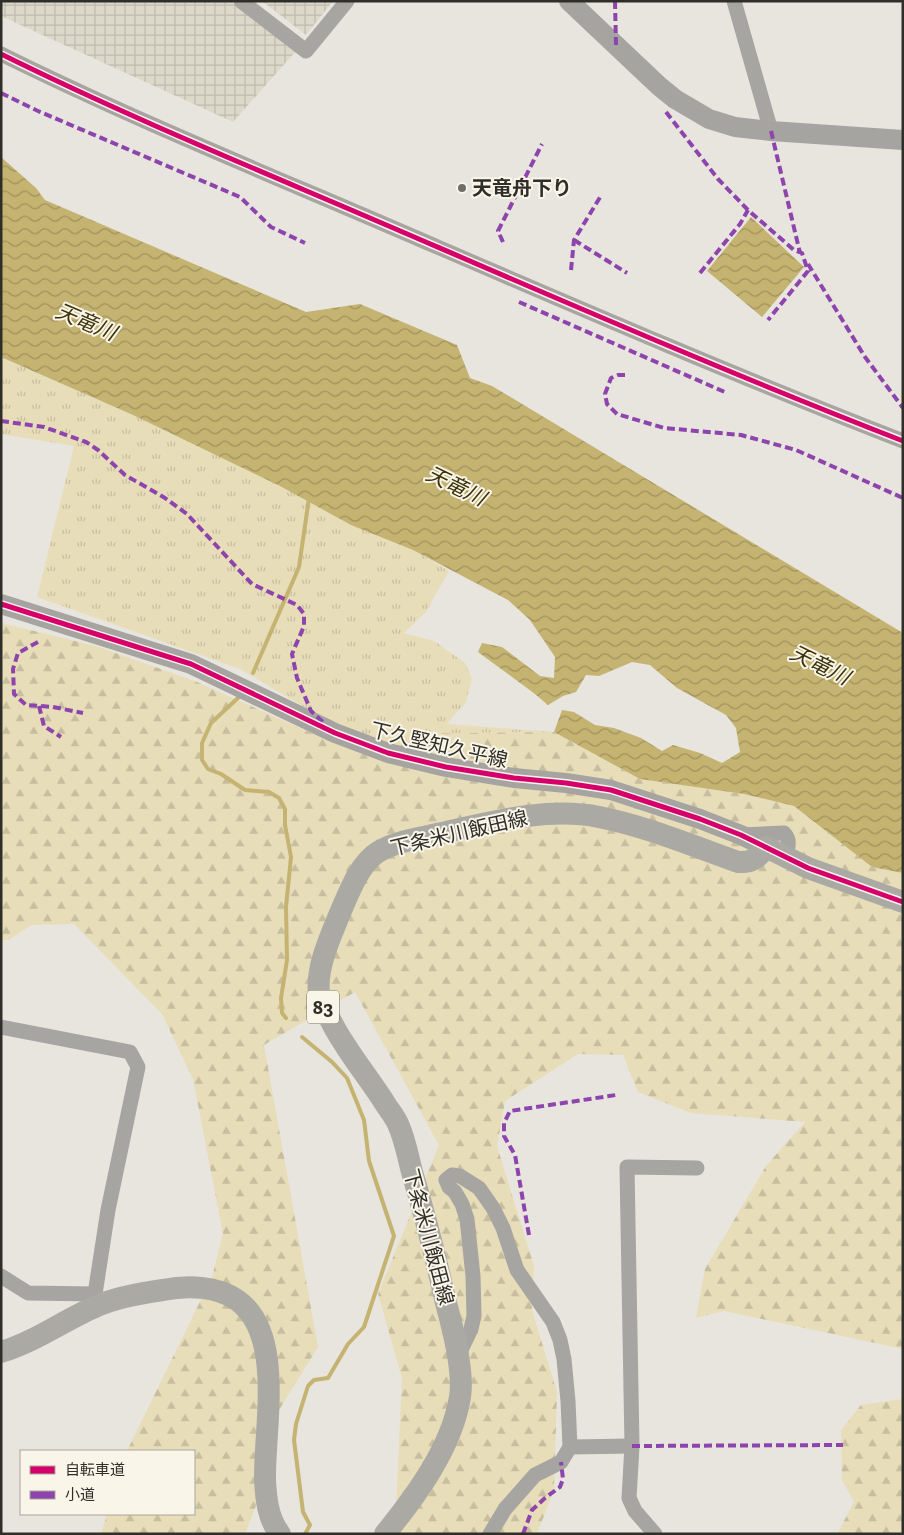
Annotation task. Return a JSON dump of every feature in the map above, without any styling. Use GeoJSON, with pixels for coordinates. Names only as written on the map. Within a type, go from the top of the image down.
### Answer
{"type":"FeatureCollection","features":[{"type":"Feature","properties":{"kind":"main road"},"geometry":{"type":"LineString","coordinates":[[569,1],[675,99],[709,119],[735,127],[771,131],[903,140]]}},
{"type":"Feature","properties":{"kind":"main road","name":"下久堅知久平線"},"geometry":{"type":"LineString","coordinates":[[1,604],[191,664],[336,733],[388,753],[446,767],[514,778],[611,790],[741,834],[775,852]]}},
{"type":"Feature","properties":{"kind":"main road","name":"下条米川飯田線"},"geometry":{"type":"LineString","coordinates":[[385,1534],[402,1512],[444,1447],[454,1421],[461,1390],[458,1358],[427,1220],[398,1124],[341,1039],[322,1004],[319,993],[320,972],[332,932],[364,866],[378,853],[394,844],[482,824],[550,814],[586,814],[625,823],[738,862],[752,862],[760,856],[775,852]]}},
{"type":"Feature","properties":{"kind":"main road"},"geometry":{"type":"LineString","coordinates":[[775,852],[808,868],[903,902]]}},
{"type":"Feature","properties":{"kind":"main road"},"geometry":{"type":"LineString","coordinates":[[1,1352],[97,1300],[186,1287],[212,1289],[230,1295],[245,1306],[263,1334],[267,1350],[269,1376],[265,1458],[266,1490],[268,1508],[280,1534]]}},
{"type":"Feature","properties":{"kind":"street"},"geometry":{"type":"LineString","coordinates":[[241,1],[306,51],[347,1]]}},
{"type":"Feature","properties":{"kind":"street"},"geometry":{"type":"LineString","coordinates":[[734,1],[771,131]]}},
{"type":"Feature","properties":{"kind":"street"},"geometry":{"type":"LineString","coordinates":[[1,54],[202,146],[528,286],[796,399],[903,441]]}},
{"type":"Feature","properties":{"kind":"street"},"geometry":{"type":"LineString","coordinates":[[1,1027],[130,1052],[138,1067],[108,1210],[97,1300],[28,1293],[1,1276]]}},
{"type":"Feature","properties":{"kind":"street"},"geometry":{"type":"LineString","coordinates":[[656,1534],[635,1512],[629,1498],[632,1446],[627,1167],[697,1168]]}},
{"type":"Feature","properties":{"kind":"street"},"geometry":{"type":"LineString","coordinates":[[458,1358],[471,1329],[474,1316],[473,1276],[467,1219],[455,1192],[449,1187],[446,1180],[452,1175],[460,1176],[479,1188],[493,1208],[503,1228],[517,1270],[553,1322],[560,1340],[564,1360],[570,1447],[561,1462],[535,1475],[505,1509],[490,1534]]}},
{"type":"Feature","properties":{"kind":"street"},"geometry":{"type":"LineString","coordinates":[[570,1447],[632,1446]]}},
{"type":"Feature","properties":{"kind":"shaded area"},"geometry":{"type":"Polygon","coordinates":[[[1,1],[230,1],[296,51],[233,122],[1,16],[1,1]]]}},
{"type":"Feature","properties":{"kind":"shaded area"},"geometry":{"type":"Polygon","coordinates":[[[262,1],[333,1],[306,35],[262,1]]]}},
{"type":"Feature","properties":{"kind":"green space"},"geometry":{"type":"Polygon","coordinates":[[[1,357],[133,415],[413,550],[449,571],[426,612],[404,633],[434,641],[465,663],[472,679],[466,702],[447,724],[554,732],[362,734],[311,711],[240,669],[37,597],[74,446],[1,434],[1,357]]]}},
{"type":"Feature","properties":{"kind":"green space"},"geometry":{"type":"Polygon","coordinates":[[[1,623],[96,646],[197,682],[325,739],[362,734],[554,732],[640,779],[744,794],[794,806],[872,867],[903,873],[903,1349],[724,1311],[696,1318],[705,1269],[766,1166],[805,1122],[691,1113],[638,1092],[623,1055],[578,1054],[505,1101],[497,1146],[534,1266],[532,1310],[557,1392],[554,1490],[537,1534],[395,1534],[402,1378],[378,1294],[439,1145],[355,992],[264,1045],[318,1347],[279,1410],[262,1490],[245,1534],[101,1534],[107,1515],[195,1515],[195,1450],[127,1450],[212,1277],[223,1234],[193,1079],[162,1014],[74,924],[31,925],[9,940],[1,940],[1,623]]]}},
{"type":"Feature","properties":{"kind":"green space"},"geometry":{"type":"Polygon","coordinates":[[[903,1399],[903,1534],[837,1534],[854,1502],[842,1480],[841,1430],[861,1405],[903,1399]]]}},
{"type":"Feature","properties":{"kind":"water","name":"天竜川"},"geometry":{"type":"Polygon","coordinates":[[[1,157],[36,188],[45,200],[306,312],[360,304],[457,345],[470,378],[492,386],[903,633],[903,873],[872,867],[794,806],[744,794],[640,779],[554,732],[562,710],[574,712],[595,725],[614,728],[641,738],[662,751],[673,745],[700,753],[722,763],[740,752],[736,728],[726,715],[677,688],[650,665],[632,662],[599,676],[586,675],[576,692],[563,696],[548,705],[478,652],[482,643],[502,647],[540,676],[554,678],[555,657],[530,620],[508,600],[413,550],[351,525],[280,486],[133,415],[1,357],[1,157]]]}},
{"type":"Feature","properties":{"kind":"water"},"geometry":{"type":"Polygon","coordinates":[[[751,217],[804,267],[762,317],[707,271],[751,217]]]}},
{"type":"Feature","properties":{"kind":"waterway"},"geometry":{"type":"LineString","coordinates":[[253,673],[299,567],[309,498]]}},
{"type":"Feature","properties":{"kind":"waterway"},"geometry":{"type":"LineString","coordinates":[[239,697],[211,723],[202,743],[202,760],[208,769],[221,774],[245,790],[269,792],[279,798],[285,809],[285,825],[291,857],[286,907],[287,960],[281,998],[282,1013],[286,1018]]}},
{"type":"Feature","properties":{"kind":"waterway"},"geometry":{"type":"LineString","coordinates":[[302,1037],[332,1062],[347,1078],[364,1120],[369,1161],[394,1236],[364,1327],[348,1344],[328,1378],[314,1380],[308,1386],[296,1424],[294,1440],[303,1512],[310,1525],[305,1534]]}},
{"type":"Feature","properties":{"kind":"marked path"},"geometry":{"type":"LineString","coordinates":[[615,1],[616,45]]}},
{"type":"Feature","properties":{"kind":"marked path"},"geometry":{"type":"LineString","coordinates":[[1,93],[38,111],[240,197],[271,227],[305,243]]}},
{"type":"Feature","properties":{"kind":"marked path"},"geometry":{"type":"LineString","coordinates":[[666,112],[718,179],[748,210],[794,250],[802,253],[808,271],[768,320]]}},
{"type":"Feature","properties":{"kind":"marked path"},"geometry":{"type":"LineString","coordinates":[[771,131],[800,253]]}},
{"type":"Feature","properties":{"kind":"marked path"},"geometry":{"type":"LineString","coordinates":[[503,242],[498,231],[542,144]]}},
{"type":"Feature","properties":{"kind":"marked path"},"geometry":{"type":"LineString","coordinates":[[571,270],[574,240],[602,194]]}},
{"type":"Feature","properties":{"kind":"marked path"},"geometry":{"type":"LineString","coordinates":[[700,273],[740,224],[748,210]]}},
{"type":"Feature","properties":{"kind":"marked path"},"geometry":{"type":"LineString","coordinates":[[574,240],[627,273]]}},
{"type":"Feature","properties":{"kind":"marked path"},"geometry":{"type":"LineString","coordinates":[[808,264],[865,357],[903,408]]}},
{"type":"Feature","properties":{"kind":"marked path"},"geometry":{"type":"LineString","coordinates":[[519,302],[727,393]]}},
{"type":"Feature","properties":{"kind":"marked path"},"geometry":{"type":"LineString","coordinates":[[625,375],[611,378],[605,394],[607,404],[617,414],[664,428],[741,435],[796,450],[903,498]]}},
{"type":"Feature","properties":{"kind":"marked path"},"geometry":{"type":"LineString","coordinates":[[1,421],[44,427],[86,442],[98,450],[125,475],[165,498],[187,514],[252,584],[297,605],[304,614],[304,626],[292,654],[297,678],[311,711],[324,723]]}},
{"type":"Feature","properties":{"kind":"marked path"},"geometry":{"type":"LineString","coordinates":[[38,642],[18,653],[13,669],[14,694],[26,705],[53,707],[83,713]]}},
{"type":"Feature","properties":{"kind":"marked path"},"geometry":{"type":"LineString","coordinates":[[39,706],[44,726],[61,737]]}},
{"type":"Feature","properties":{"kind":"marked path"},"geometry":{"type":"LineString","coordinates":[[529,1235],[515,1155],[504,1136],[504,1123],[510,1111],[616,1095]]}},
{"type":"Feature","properties":{"kind":"marked path"},"geometry":{"type":"LineString","coordinates":[[632,1446],[843,1445]]}},
{"type":"Feature","properties":{"kind":"marked path"},"geometry":{"type":"LineString","coordinates":[[523,1534],[532,1510],[560,1487],[563,1479],[561,1462]]}},
{"type":"Feature","properties":{"kind":"cycle path"},"geometry":{"type":"LineString","coordinates":[[1,54],[143,121],[642,335],[903,441]]}},
{"type":"Feature","properties":{"kind":"cycle path"},"geometry":{"type":"LineString","coordinates":[[1,604],[191,664],[335,733],[388,753],[446,767],[514,778],[611,790],[700,819],[741,835],[808,868],[903,902]]}},
{"type":"Feature","properties":{"kind":"place","name":"天竜舟下り"},"geometry":{"type":"Point","coordinates":[462,188]}}]}
